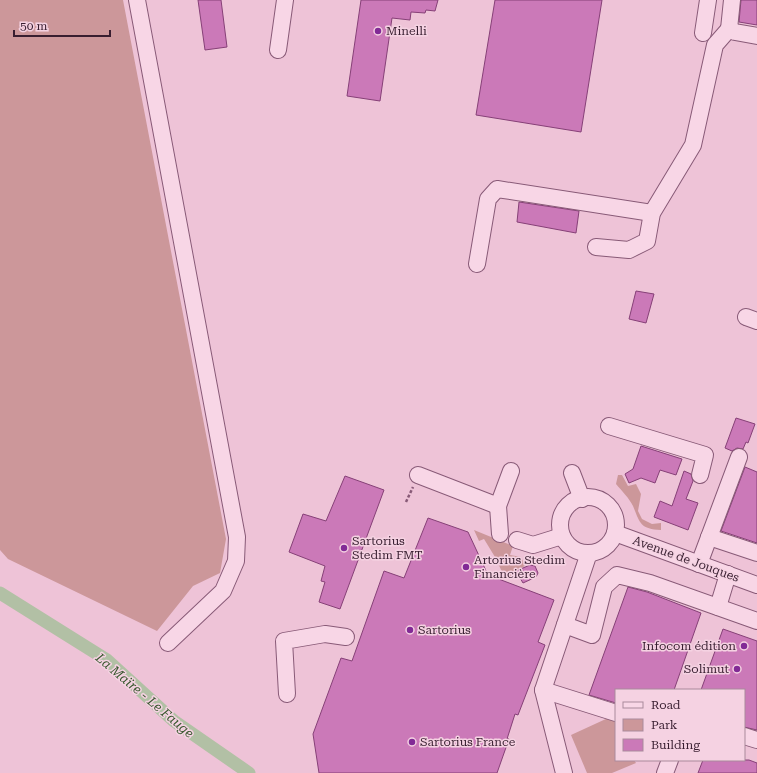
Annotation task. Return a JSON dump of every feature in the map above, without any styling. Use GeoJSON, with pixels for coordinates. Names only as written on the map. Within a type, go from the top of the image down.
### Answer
{"type":"FeatureCollection","features":[{"type":"Feature","properties":{"kind":"street"},"geometry":{"type":"LineString","coordinates":[[137,0],[237,537],[236,561],[223,592],[168,643]]}},
{"type":"Feature","properties":{"kind":"street"},"geometry":{"type":"LineString","coordinates":[[278,50],[285,0]]}},
{"type":"Feature","properties":{"kind":"street"},"geometry":{"type":"LineString","coordinates":[[703,33],[708,0]]}},
{"type":"Feature","properties":{"kind":"street"},"geometry":{"type":"LineString","coordinates":[[596,247],[629,250],[647,241],[652,213],[693,145],[715,45],[729,29],[732,0]]}},
{"type":"Feature","properties":{"kind":"street"},"geometry":{"type":"LineString","coordinates":[[729,29],[735,32],[757,36]]}},
{"type":"Feature","properties":{"kind":"street"},"geometry":{"type":"LineString","coordinates":[[477,264],[488,199],[497,189],[652,213]]}},
{"type":"Feature","properties":{"kind":"street"},"geometry":{"type":"LineString","coordinates":[[609,426],[705,455],[700,475]]}},
{"type":"Feature","properties":{"kind":"street"},"geometry":{"type":"LineString","coordinates":[[699,564],[739,457]]}},
{"type":"Feature","properties":{"kind":"street"},"geometry":{"type":"LineString","coordinates":[[500,534],[498,506],[511,471]]}},
{"type":"Feature","properties":{"kind":"street"},"geometry":{"type":"LineString","coordinates":[[572,473],[582,499]]}},
{"type":"Feature","properties":{"kind":"street"},"geometry":{"type":"LineString","coordinates":[[418,475],[498,506]]}},
{"type":"Feature","properties":{"kind":"street"},"geometry":{"type":"LineString","coordinates":[[596,498],[610,507],[616,520],[615,533],[611,542],[601,550],[589,553],[574,550],[567,544],[562,536],[560,524],[562,514],[573,502],[582,499],[596,498]]}},
{"type":"Feature","properties":{"kind":"street","name":"Avenue de Jouques"},"geometry":{"type":"LineString","coordinates":[[615,533],[757,585]]}},
{"type":"Feature","properties":{"kind":"street"},"geometry":{"type":"LineString","coordinates":[[517,540],[533,545],[562,536]]}},
{"type":"Feature","properties":{"kind":"street"},"geometry":{"type":"LineString","coordinates":[[709,537],[757,553]]}},
{"type":"Feature","properties":{"kind":"street"},"geometry":{"type":"LineString","coordinates":[[564,773],[543,690],[589,553]]}},
{"type":"Feature","properties":{"kind":"street"},"geometry":{"type":"LineString","coordinates":[[718,607],[728,574]]}},
{"type":"Feature","properties":{"kind":"street"},"geometry":{"type":"LineString","coordinates":[[565,624],[592,635],[604,587],[617,575],[650,583],[757,621]]}},
{"type":"Feature","properties":{"kind":"street"},"geometry":{"type":"LineString","coordinates":[[288,694],[284,641],[325,634],[346,636]]}},
{"type":"Feature","properties":{"kind":"street"},"geometry":{"type":"LineString","coordinates":[[543,690],[615,713]]}},
{"type":"Feature","properties":{"kind":"street"},"geometry":{"type":"LineString","coordinates":[[745,736],[757,740]]}},
{"type":"Feature","properties":{"kind":"street"},"geometry":{"type":"LineString","coordinates":[[665,773],[670,761]]}},
{"type":"Feature","properties":{"kind":"green space"},"geometry":{"type":"Polygon","coordinates":[[[0,0],[123,0],[226,539],[220,573],[193,586],[157,631],[8,559],[0,550],[0,0]]]}},
{"type":"Feature","properties":{"kind":"green space"},"geometry":{"type":"Polygon","coordinates":[[[618,475],[622,475],[628,486],[636,484],[641,494],[638,511],[642,519],[652,524],[661,523],[661,530],[649,528],[639,521],[633,506],[616,484],[618,475]]]}},
{"type":"Feature","properties":{"kind":"green space"},"geometry":{"type":"Polygon","coordinates":[[[474,530],[513,546],[510,555],[521,557],[525,566],[517,570],[520,575],[513,579],[504,576],[484,539],[479,541],[474,530]]]}},
{"type":"Feature","properties":{"kind":"green space"},"geometry":{"type":"Polygon","coordinates":[[[608,718],[615,719],[615,761],[635,761],[636,763],[612,773],[587,773],[571,735],[608,718]]]}},
{"type":"Feature","properties":{"kind":"building"},"geometry":{"type":"Polygon","coordinates":[[[198,0],[221,0],[227,47],[205,50],[198,0]]]}},
{"type":"Feature","properties":{"kind":"building"},"geometry":{"type":"Polygon","coordinates":[[[361,0],[438,0],[435,11],[426,10],[425,13],[411,12],[410,20],[392,18],[380,101],[347,96],[361,0]]]}},
{"type":"Feature","properties":{"kind":"building"},"geometry":{"type":"Polygon","coordinates":[[[495,0],[602,0],[581,132],[476,115],[495,0]]]}},
{"type":"Feature","properties":{"kind":"building"},"geometry":{"type":"Polygon","coordinates":[[[741,0],[757,0],[757,25],[739,22],[741,0]]]}},
{"type":"Feature","properties":{"kind":"building"},"geometry":{"type":"Polygon","coordinates":[[[519,202],[579,211],[576,233],[517,222],[519,202]]]}},
{"type":"Feature","properties":{"kind":"building"},"geometry":{"type":"Polygon","coordinates":[[[636,291],[654,294],[646,323],[629,319],[636,291]]]}},
{"type":"Feature","properties":{"kind":"building"},"geometry":{"type":"Polygon","coordinates":[[[736,418],[755,424],[748,443],[746,442],[743,449],[737,448],[732,451],[725,448],[736,418]]]}},
{"type":"Feature","properties":{"kind":"building"},"geometry":{"type":"Polygon","coordinates":[[[641,446],[682,459],[676,475],[660,470],[655,483],[641,478],[629,483],[625,474],[633,469],[641,446]]]}},
{"type":"Feature","properties":{"kind":"building"},"geometry":{"type":"Polygon","coordinates":[[[745,467],[757,472],[757,543],[721,531],[745,467]]]}},
{"type":"Feature","properties":{"kind":"building"},"geometry":{"type":"Polygon","coordinates":[[[684,471],[691,474],[693,481],[686,499],[698,503],[688,530],[654,517],[660,501],[672,506],[684,471]]]}},
{"type":"Feature","properties":{"kind":"building"},"geometry":{"type":"Polygon","coordinates":[[[345,476],[384,490],[340,609],[319,602],[325,582],[321,581],[325,566],[289,552],[303,514],[326,521],[345,476]]]}},
{"type":"Feature","properties":{"kind":"building","name":"Sartorius"},"geometry":{"type":"Polygon","coordinates":[[[428,518],[468,532],[488,575],[554,600],[538,642],[545,645],[518,715],[515,714],[507,739],[509,739],[497,773],[319,773],[313,734],[341,658],[352,661],[384,571],[404,578],[428,518]]]}},
{"type":"Feature","properties":{"kind":"building"},"geometry":{"type":"Polygon","coordinates":[[[530,565],[535,566],[538,573],[536,577],[523,583],[516,571],[530,565]]]}},
{"type":"Feature","properties":{"kind":"building"},"geometry":{"type":"Polygon","coordinates":[[[628,587],[647,592],[701,613],[674,689],[615,689],[615,703],[589,695],[628,587]]]}},
{"type":"Feature","properties":{"kind":"building"},"geometry":{"type":"Polygon","coordinates":[[[723,629],[757,641],[757,730],[745,727],[745,689],[701,689],[723,629]]]}},
{"type":"Feature","properties":{"kind":"building"},"geometry":{"type":"Polygon","coordinates":[[[749,760],[757,763],[757,773],[698,773],[703,761],[749,760]]]}},
{"type":"Feature","properties":{"kind":"waterway","name":"La Maïre - Le Fauge"},"geometry":{"type":"LineString","coordinates":[[0,593],[107,660],[174,721],[249,773]]}},
{"type":"Feature","properties":{"kind":"place","name":"Minelli"},"geometry":{"type":"Point","coordinates":[378,31]}},
{"type":"Feature","properties":{"kind":"place","name":"Sartorius Stedim FMT"},"geometry":{"type":"Point","coordinates":[344,548]}},
{"type":"Feature","properties":{"kind":"place","name":"Artorius Stedim Financière"},"geometry":{"type":"Point","coordinates":[466,567]}},
{"type":"Feature","properties":{"kind":"place","name":"Sartorius"},"geometry":{"type":"Point","coordinates":[410,630]}},
{"type":"Feature","properties":{"kind":"place","name":"Infocom édition"},"geometry":{"type":"Point","coordinates":[744,646]}},
{"type":"Feature","properties":{"kind":"place","name":"Solimut"},"geometry":{"type":"Point","coordinates":[737,669]}},
{"type":"Feature","properties":{"kind":"place","name":"Sartorius France"},"geometry":{"type":"Point","coordinates":[412,742]}}]}
